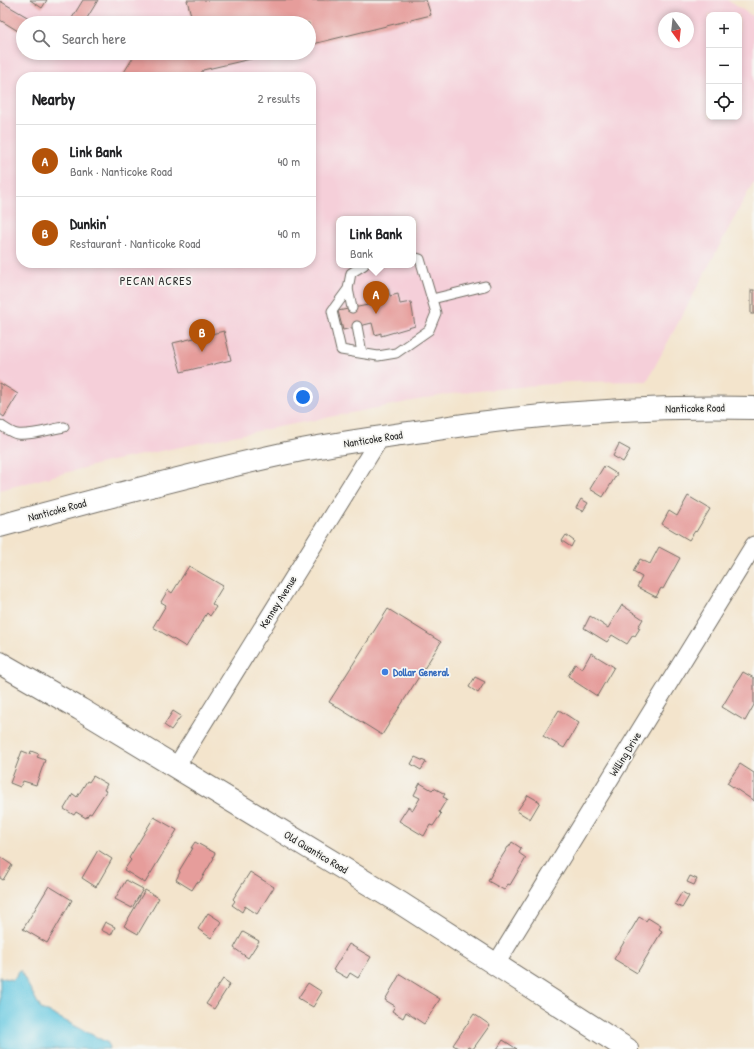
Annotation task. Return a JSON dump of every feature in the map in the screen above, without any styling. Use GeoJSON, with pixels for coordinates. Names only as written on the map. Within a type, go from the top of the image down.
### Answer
{"type":"FeatureCollection","features":[{"type":"Feature","properties":{"kind":"main road","name":"Nanticoke Road"},"geometry":{"type":"LineString","coordinates":[[0,526],[128,491],[214,470],[289,453],[380,438],[512,419],[643,409],[699,407],[754,408]]}},
{"type":"Feature","properties":{"kind":"main road","name":"Old Quantico Road"},"geometry":{"type":"LineString","coordinates":[[1,664],[80,708],[402,904],[627,1049]]}},
{"type":"Feature","properties":{"kind":"street","name":"Kenney Avenue"},"geometry":{"type":"LineString","coordinates":[[176,767],[380,438]]}},
{"type":"Feature","properties":{"kind":"street","name":"Willing Drive"},"geometry":{"type":"LineString","coordinates":[[496,964],[754,545]]}},
{"type":"Feature","properties":{"kind":"lane"},"geometry":{"type":"LineString","coordinates":[[348,289],[332,311],[342,350],[378,356],[396,353],[429,330],[436,314],[420,259],[416,258]]}},
{"type":"Feature","properties":{"kind":"lane"},"geometry":{"type":"LineString","coordinates":[[352,308],[348,289],[351,273],[359,268]]}},
{"type":"Feature","properties":{"kind":"lane"},"geometry":{"type":"LineString","coordinates":[[432,299],[485,286]]}},
{"type":"Feature","properties":{"kind":"lane"},"geometry":{"type":"LineString","coordinates":[[357,326],[362,353]]}},
{"type":"Feature","properties":{"kind":"lane"},"geometry":{"type":"LineString","coordinates":[[0,425],[18,434],[26,434],[64,426]]}},
{"type":"Feature","properties":{"kind":"shaded area"},"geometry":{"type":"Polygon","coordinates":[[[0,0],[727,0],[754,17],[754,181],[647,381],[570,382],[449,394],[107,462],[0,490],[0,0]]]}},
{"type":"Feature","properties":{"kind":"water"},"geometry":{"type":"Polygon","coordinates":[[[20,970],[41,1009],[108,1043],[109,1049],[0,1049],[0,977],[13,980],[20,970]]]}},
{"type":"Feature","properties":{"kind":"building"},"geometry":{"type":"Polygon","coordinates":[[[30,0],[47,0],[42,8],[30,0]]]}},
{"type":"Feature","properties":{"kind":"building"},"geometry":{"type":"Polygon","coordinates":[[[83,0],[98,0],[88,16],[73,16],[83,0]]]}},
{"type":"Feature","properties":{"kind":"building"},"geometry":{"type":"Polygon","coordinates":[[[187,0],[426,0],[431,15],[316,43],[316,16],[191,16],[187,0]]]}},
{"type":"Feature","properties":{"kind":"building"},"geometry":{"type":"Polygon","coordinates":[[[0,1],[26,16],[16,16],[16,30],[0,20],[0,1]]]}},
{"type":"Feature","properties":{"kind":"building"},"geometry":{"type":"Polygon","coordinates":[[[132,60],[246,60],[203,70],[202,72],[124,72],[132,60]]]}},
{"type":"Feature","properties":{"kind":"building"},"geometry":{"type":"Polygon","coordinates":[[[388,289],[390,296],[398,294],[400,304],[411,302],[415,326],[381,336],[381,333],[375,335],[372,323],[343,330],[338,311],[368,305],[365,294],[388,289]]]}},
{"type":"Feature","properties":{"kind":"building"},"geometry":{"type":"Polygon","coordinates":[[[751,290],[754,290],[754,314],[751,314],[751,290]]]}},
{"type":"Feature","properties":{"kind":"building"},"geometry":{"type":"Polygon","coordinates":[[[224,331],[231,360],[181,372],[173,343],[224,331]]]}},
{"type":"Feature","properties":{"kind":"building"},"geometry":{"type":"Polygon","coordinates":[[[0,383],[18,394],[4,417],[0,414],[0,383]]]}},
{"type":"Feature","properties":{"kind":"building"},"geometry":{"type":"Polygon","coordinates":[[[619,444],[630,450],[623,462],[613,456],[619,444]]]}},
{"type":"Feature","properties":{"kind":"building"},"geometry":{"type":"Polygon","coordinates":[[[604,466],[617,474],[603,497],[590,489],[604,466]]]}},
{"type":"Feature","properties":{"kind":"building"},"geometry":{"type":"Polygon","coordinates":[[[688,496],[710,509],[696,532],[695,531],[689,540],[662,524],[669,511],[677,516],[688,496]]]}},
{"type":"Feature","properties":{"kind":"building"},"geometry":{"type":"Polygon","coordinates":[[[581,499],[588,503],[583,511],[576,508],[581,499]]]}},
{"type":"Feature","properties":{"kind":"building"},"geometry":{"type":"Polygon","coordinates":[[[566,535],[574,541],[571,547],[562,541],[566,535]]]}},
{"type":"Feature","properties":{"kind":"building"},"geometry":{"type":"Polygon","coordinates":[[[659,547],[680,558],[663,589],[661,588],[656,597],[637,587],[642,577],[633,572],[640,559],[650,564],[659,547]]]}},
{"type":"Feature","properties":{"kind":"building"},"geometry":{"type":"Polygon","coordinates":[[[189,566],[223,586],[212,604],[216,607],[210,616],[207,613],[186,647],[153,627],[166,605],[161,602],[168,590],[172,593],[189,566]]]}},
{"type":"Feature","properties":{"kind":"building"},"geometry":{"type":"Polygon","coordinates":[[[622,605],[643,619],[635,636],[633,635],[627,644],[612,635],[607,642],[584,628],[590,616],[608,628],[622,605]]]}},
{"type":"Feature","properties":{"kind":"building","name":"Dollar General"},"geometry":{"type":"Polygon","coordinates":[[[388,609],[441,642],[382,735],[329,702],[388,609]]]}},
{"type":"Feature","properties":{"kind":"building"},"geometry":{"type":"Polygon","coordinates":[[[591,653],[614,667],[597,696],[568,676],[575,664],[582,669],[591,653]]]}},
{"type":"Feature","properties":{"kind":"building"},"geometry":{"type":"Polygon","coordinates":[[[743,672],[754,678],[754,705],[745,721],[722,707],[743,672]]]}},
{"type":"Feature","properties":{"kind":"building"},"geometry":{"type":"Polygon","coordinates":[[[475,677],[485,682],[478,693],[469,687],[475,677]]]}},
{"type":"Feature","properties":{"kind":"building"},"geometry":{"type":"Polygon","coordinates":[[[559,710],[579,723],[564,748],[543,736],[559,710]]]}},
{"type":"Feature","properties":{"kind":"building"},"geometry":{"type":"Polygon","coordinates":[[[173,711],[181,716],[171,730],[164,725],[173,711]]]}},
{"type":"Feature","properties":{"kind":"building"},"geometry":{"type":"Polygon","coordinates":[[[22,751],[30,754],[31,751],[39,754],[37,757],[45,760],[36,785],[23,781],[20,787],[10,783],[22,751]]]}},
{"type":"Feature","properties":{"kind":"building"},"geometry":{"type":"Polygon","coordinates":[[[415,757],[426,762],[421,770],[411,764],[415,757]]]}},
{"type":"Feature","properties":{"kind":"building"},"geometry":{"type":"Polygon","coordinates":[[[740,764],[754,773],[754,801],[727,783],[740,764]]]}},
{"type":"Feature","properties":{"kind":"building"},"geometry":{"type":"Polygon","coordinates":[[[93,776],[107,784],[104,790],[106,791],[91,814],[89,813],[86,818],[76,812],[74,815],[64,809],[73,794],[77,797],[87,781],[89,782],[93,776]]]}},
{"type":"Feature","properties":{"kind":"building"},"geometry":{"type":"Polygon","coordinates":[[[420,783],[432,790],[434,788],[445,794],[443,797],[447,799],[439,812],[441,814],[433,826],[430,825],[424,836],[399,821],[408,807],[413,810],[420,798],[414,795],[420,783]]]}},
{"type":"Feature","properties":{"kind":"building"},"geometry":{"type":"Polygon","coordinates":[[[528,795],[540,802],[530,819],[517,811],[528,795]]]}},
{"type":"Feature","properties":{"kind":"building"},"geometry":{"type":"Polygon","coordinates":[[[154,817],[177,830],[145,883],[124,870],[131,860],[129,858],[154,817]]]}},
{"type":"Feature","properties":{"kind":"building"},"geometry":{"type":"Polygon","coordinates":[[[195,842],[215,853],[214,858],[199,883],[197,882],[192,890],[176,880],[180,872],[179,871],[195,842]]]}},
{"type":"Feature","properties":{"kind":"building"},"geometry":{"type":"Polygon","coordinates":[[[512,842],[521,848],[519,853],[526,858],[510,885],[508,884],[504,890],[488,881],[512,842]]]}},
{"type":"Feature","properties":{"kind":"building"},"geometry":{"type":"Polygon","coordinates":[[[98,850],[112,859],[96,887],[82,878],[98,850]]]}},
{"type":"Feature","properties":{"kind":"building"},"geometry":{"type":"Polygon","coordinates":[[[0,857],[12,865],[3,880],[0,878],[0,857]]]}},
{"type":"Feature","properties":{"kind":"building"},"geometry":{"type":"Polygon","coordinates":[[[250,872],[274,887],[257,914],[245,906],[242,912],[232,905],[235,901],[233,899],[250,872]]]}},
{"type":"Feature","properties":{"kind":"building"},"geometry":{"type":"Polygon","coordinates":[[[690,876],[697,879],[694,885],[687,882],[690,876]]]}},
{"type":"Feature","properties":{"kind":"building"},"geometry":{"type":"Polygon","coordinates":[[[126,880],[143,889],[132,908],[115,899],[126,880]]]}},
{"type":"Feature","properties":{"kind":"building"},"geometry":{"type":"Polygon","coordinates":[[[49,886],[72,900],[47,943],[23,929],[49,886]]]}},
{"type":"Feature","properties":{"kind":"building"},"geometry":{"type":"Polygon","coordinates":[[[145,890],[159,898],[138,934],[124,926],[145,890]]]}},
{"type":"Feature","properties":{"kind":"building"},"geometry":{"type":"Polygon","coordinates":[[[682,892],[689,896],[682,908],[675,904],[682,892]]]}},
{"type":"Feature","properties":{"kind":"building"},"geometry":{"type":"Polygon","coordinates":[[[208,913],[222,922],[211,938],[198,929],[208,913]]]}},
{"type":"Feature","properties":{"kind":"building"},"geometry":{"type":"Polygon","coordinates":[[[639,917],[646,921],[648,918],[661,926],[659,929],[662,931],[637,973],[614,959],[639,917]]]}},
{"type":"Feature","properties":{"kind":"building"},"geometry":{"type":"Polygon","coordinates":[[[105,922],[115,927],[111,935],[101,930],[105,922]]]}},
{"type":"Feature","properties":{"kind":"building"},"geometry":{"type":"Polygon","coordinates":[[[243,932],[259,941],[248,958],[234,948],[243,932]]]}},
{"type":"Feature","properties":{"kind":"building"},"geometry":{"type":"Polygon","coordinates":[[[349,944],[371,957],[358,978],[350,973],[347,978],[333,970],[349,944]]]}},
{"type":"Feature","properties":{"kind":"building"},"geometry":{"type":"Polygon","coordinates":[[[400,974],[440,999],[424,1024],[406,1012],[403,1018],[392,1011],[395,1006],[385,1000],[400,974]]]}},
{"type":"Feature","properties":{"kind":"building"},"geometry":{"type":"Polygon","coordinates":[[[223,979],[230,984],[214,1009],[206,1004],[223,979]]]}},
{"type":"Feature","properties":{"kind":"building"},"geometry":{"type":"Polygon","coordinates":[[[308,983],[322,992],[313,1007],[298,998],[308,983]]]}},
{"type":"Feature","properties":{"kind":"building"},"geometry":{"type":"Polygon","coordinates":[[[474,1014],[490,1025],[473,1049],[468,1047],[467,1049],[460,1049],[453,1045],[474,1014]]]}},
{"type":"Feature","properties":{"kind":"building"},"geometry":{"type":"Polygon","coordinates":[[[503,1040],[517,1049],[497,1049],[503,1040]]]}},
{"type":"Feature","properties":{"kind":"place","name":"Link Bank"},"geometry":{"type":"Point","coordinates":[376,314]}},
{"type":"Feature","properties":{"kind":"place","name":"Dunkin'"},"geometry":{"type":"Point","coordinates":[202,352]}},
{"type":"Feature","properties":{"kind":"place","name":"Dollar General"},"geometry":{"type":"Point","coordinates":[385,672]}},
{"type":"Feature","properties":{"kind":"district","name":"PECAN ACRES"},"geometry":{"type":"Point","coordinates":[156,280]}}]}
